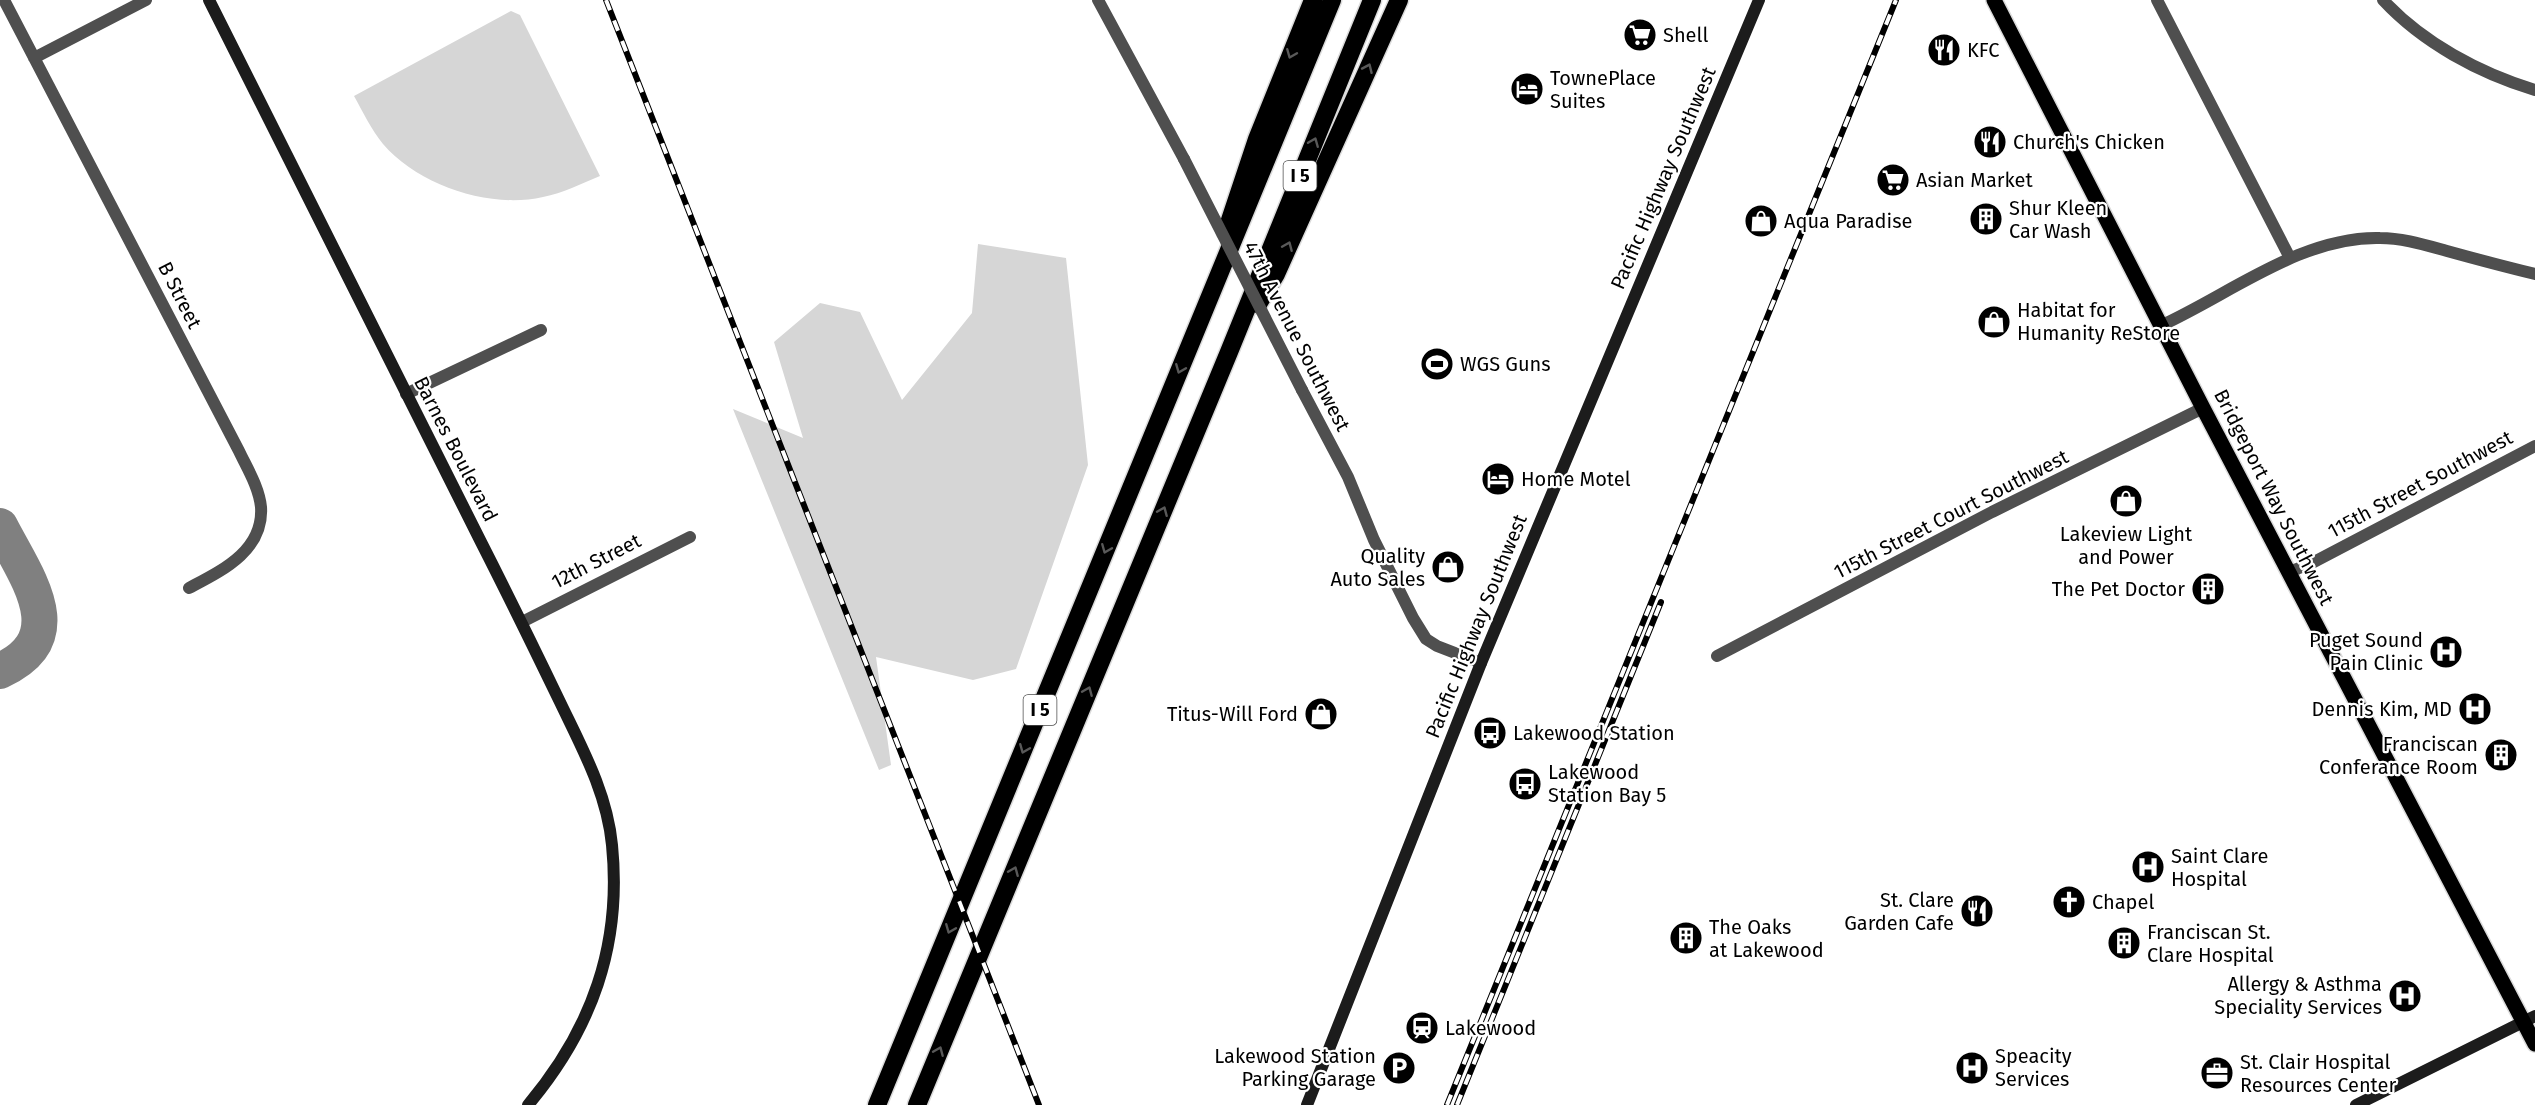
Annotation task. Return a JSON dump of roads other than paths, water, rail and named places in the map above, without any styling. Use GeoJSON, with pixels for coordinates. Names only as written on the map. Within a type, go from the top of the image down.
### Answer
{"type":"FeatureCollection","features":[{"type":"Feature","properties":{"kind":"highway"},"geometry":{"type":"LineString","coordinates":[[1202,315],[1234,201],[1313,0]]}},
{"type":"Feature","properties":{"kind":"highway","name":"I 5"},"geometry":{"type":"LineString","coordinates":[[877,1105],[1332,0]]}},
{"type":"Feature","properties":{"kind":"highway","name":"I 5"},"geometry":{"type":"LineString","coordinates":[[917,1105],[1372,0]]}},
{"type":"Feature","properties":{"kind":"highway"},"geometry":{"type":"LineString","coordinates":[[1229,352],[1276,274],[1399,0]]}},
{"type":"Feature","properties":{"kind":"main road","name":"Bridgeport Way Southwest"},"geometry":{"type":"LineString","coordinates":[[1994,0],[2289,572],[2529,1019],[2535,1044]]}},
{"type":"Feature","properties":{"kind":"street","name":"B Street"},"geometry":{"type":"LineString","coordinates":[[4,0],[238,451],[257,492],[261,508],[254,537],[246,550],[231,565],[189,588]]}},
{"type":"Feature","properties":{"kind":"street"},"geometry":{"type":"LineString","coordinates":[[34,58],[146,0]]}},
{"type":"Feature","properties":{"kind":"street","name":"47th Avenue Southwest"},"geometry":{"type":"LineString","coordinates":[[1098,0],[1184,159],[1348,477],[1374,540],[1417,625],[1426,639],[1437,646],[1481,663]]}},
{"type":"Feature","properties":{"kind":"street","name":"Pacific Highway Southwest"},"geometry":{"type":"LineString","coordinates":[[1307,1105],[1481,663],[1759,0]]}},
{"type":"Feature","properties":{"kind":"street"},"geometry":{"type":"LineString","coordinates":[[2157,0],[2290,258]]}},
{"type":"Feature","properties":{"kind":"street"},"geometry":{"type":"LineString","coordinates":[[2383,0],[2416,30],[2469,65],[2535,90]]}},
{"type":"Feature","properties":{"kind":"street","name":"Barnes Boulevard"},"geometry":{"type":"LineString","coordinates":[[211,1],[522,622],[588,759],[604,801],[612,845],[614,895],[612,932],[593,997],[576,1036],[552,1074],[528,1105]]}},
{"type":"Feature","properties":{"kind":"street"},"geometry":{"type":"LineString","coordinates":[[2162,325],[2290,258],[2325,245],[2378,238],[2403,240],[2535,274]]}},
{"type":"Feature","properties":{"kind":"street"},"geometry":{"type":"LineString","coordinates":[[406,394],[541,330]]}},
{"type":"Feature","properties":{"kind":"street","name":"115th Street Court Southwest"},"geometry":{"type":"LineString","coordinates":[[1717,656],[1992,512],[2203,408]]}},
{"type":"Feature","properties":{"kind":"street","name":"115th Street Southwest"},"geometry":{"type":"LineString","coordinates":[[2289,572],[2312,563],[2535,446]]}},
{"type":"Feature","properties":{"kind":"street","name":"12th Street"},"geometry":{"type":"LineString","coordinates":[[522,622],[690,537]]}},
{"type":"Feature","properties":{"kind":"street"},"geometry":{"type":"LineString","coordinates":[[2356,1105],[2529,1019]]}},
{"type":"Feature","properties":{"kind":"railway"},"geometry":{"type":"LineString","coordinates":[[606,0],[1039,1105]]}},
{"type":"Feature","properties":{"kind":"railway"},"geometry":{"type":"LineString","coordinates":[[1447,1105],[1896,0]]}},
{"type":"Feature","properties":{"kind":"railway"},"geometry":{"type":"LineString","coordinates":[[1457,1105],[1661,602]]}},
{"type":"Feature","properties":{"kind":"place","name":"Shell"},"geometry":{"type":"Point","coordinates":[1640,35]}},
{"type":"Feature","properties":{"kind":"place","name":"KFC"},"geometry":{"type":"Point","coordinates":[1944,50]}},
{"type":"Feature","properties":{"kind":"place","name":"TownePlace Suites"},"geometry":{"type":"Point","coordinates":[1527,89]}},
{"type":"Feature","properties":{"kind":"place","name":"Church's Chicken"},"geometry":{"type":"Point","coordinates":[1990,142]}},
{"type":"Feature","properties":{"kind":"place","name":"Asian Market"},"geometry":{"type":"Point","coordinates":[1893,180]}},
{"type":"Feature","properties":{"kind":"place","name":"Shur Kleen Car Wash"},"geometry":{"type":"Point","coordinates":[1986,219]}},
{"type":"Feature","properties":{"kind":"place","name":"Aqua Paradise"},"geometry":{"type":"Point","coordinates":[1761,221]}},
{"type":"Feature","properties":{"kind":"place","name":"Habitat for Humanity ReStore"},"geometry":{"type":"Point","coordinates":[1994,322]}},
{"type":"Feature","properties":{"kind":"place","name":"WGS Guns"},"geometry":{"type":"Point","coordinates":[1437,364]}},
{"type":"Feature","properties":{"kind":"place","name":"Home Motel"},"geometry":{"type":"Point","coordinates":[1498,479]}},
{"type":"Feature","properties":{"kind":"place","name":"Lakeview Light and Power"},"geometry":{"type":"Point","coordinates":[2126,501]}},
{"type":"Feature","properties":{"kind":"place","name":"Quality Auto Sales"},"geometry":{"type":"Point","coordinates":[1448,567]}},
{"type":"Feature","properties":{"kind":"place","name":"The Pet Doctor"},"geometry":{"type":"Point","coordinates":[2208,589]}},
{"type":"Feature","properties":{"kind":"place","name":"Puget Sound Pain Clinic"},"geometry":{"type":"Point","coordinates":[2446,652]}},
{"type":"Feature","properties":{"kind":"place","name":"Dennis Kim, MD"},"geometry":{"type":"Point","coordinates":[2475,709]}},
{"type":"Feature","properties":{"kind":"place","name":"Titus-Will Ford"},"geometry":{"type":"Point","coordinates":[1321,714]}},
{"type":"Feature","properties":{"kind":"place","name":"Lakewood Station"},"geometry":{"type":"Point","coordinates":[1490,733]}},
{"type":"Feature","properties":{"kind":"place","name":"Franciscan Conferance Room"},"geometry":{"type":"Point","coordinates":[2501,755]}},
{"type":"Feature","properties":{"kind":"place","name":"Lakewood Station Bay 5"},"geometry":{"type":"Point","coordinates":[1525,784]}},
{"type":"Feature","properties":{"kind":"place","name":"Saint Clare Hospital"},"geometry":{"type":"Point","coordinates":[2148,867]}},
{"type":"Feature","properties":{"kind":"place","name":"Chapel"},"geometry":{"type":"Point","coordinates":[2069,902]}},
{"type":"Feature","properties":{"kind":"place","name":"St. Clare Garden Cafe"},"geometry":{"type":"Point","coordinates":[1977,911]}},
{"type":"Feature","properties":{"kind":"place","name":"The Oaks at Lakewood"},"geometry":{"type":"Point","coordinates":[1686,938]}},
{"type":"Feature","properties":{"kind":"place","name":"Franciscan St. Clare Hospital"},"geometry":{"type":"Point","coordinates":[2124,943]}},
{"type":"Feature","properties":{"kind":"place","name":"Allergy & Asthma Speciality Services"},"geometry":{"type":"Point","coordinates":[2405,996]}},
{"type":"Feature","properties":{"kind":"place","name":"Lakewood"},"geometry":{"type":"Point","coordinates":[1422,1028]}},
{"type":"Feature","properties":{"kind":"place","name":"Lakewood Station Parking Garage"},"geometry":{"type":"Point","coordinates":[1399,1068]}},
{"type":"Feature","properties":{"kind":"place","name":"Speacity Services"},"geometry":{"type":"Point","coordinates":[1972,1068]}},
{"type":"Feature","properties":{"kind":"place","name":"St. Clair Hospital Resources Center"},"geometry":{"type":"Point","coordinates":[2217,1073]}}]}
